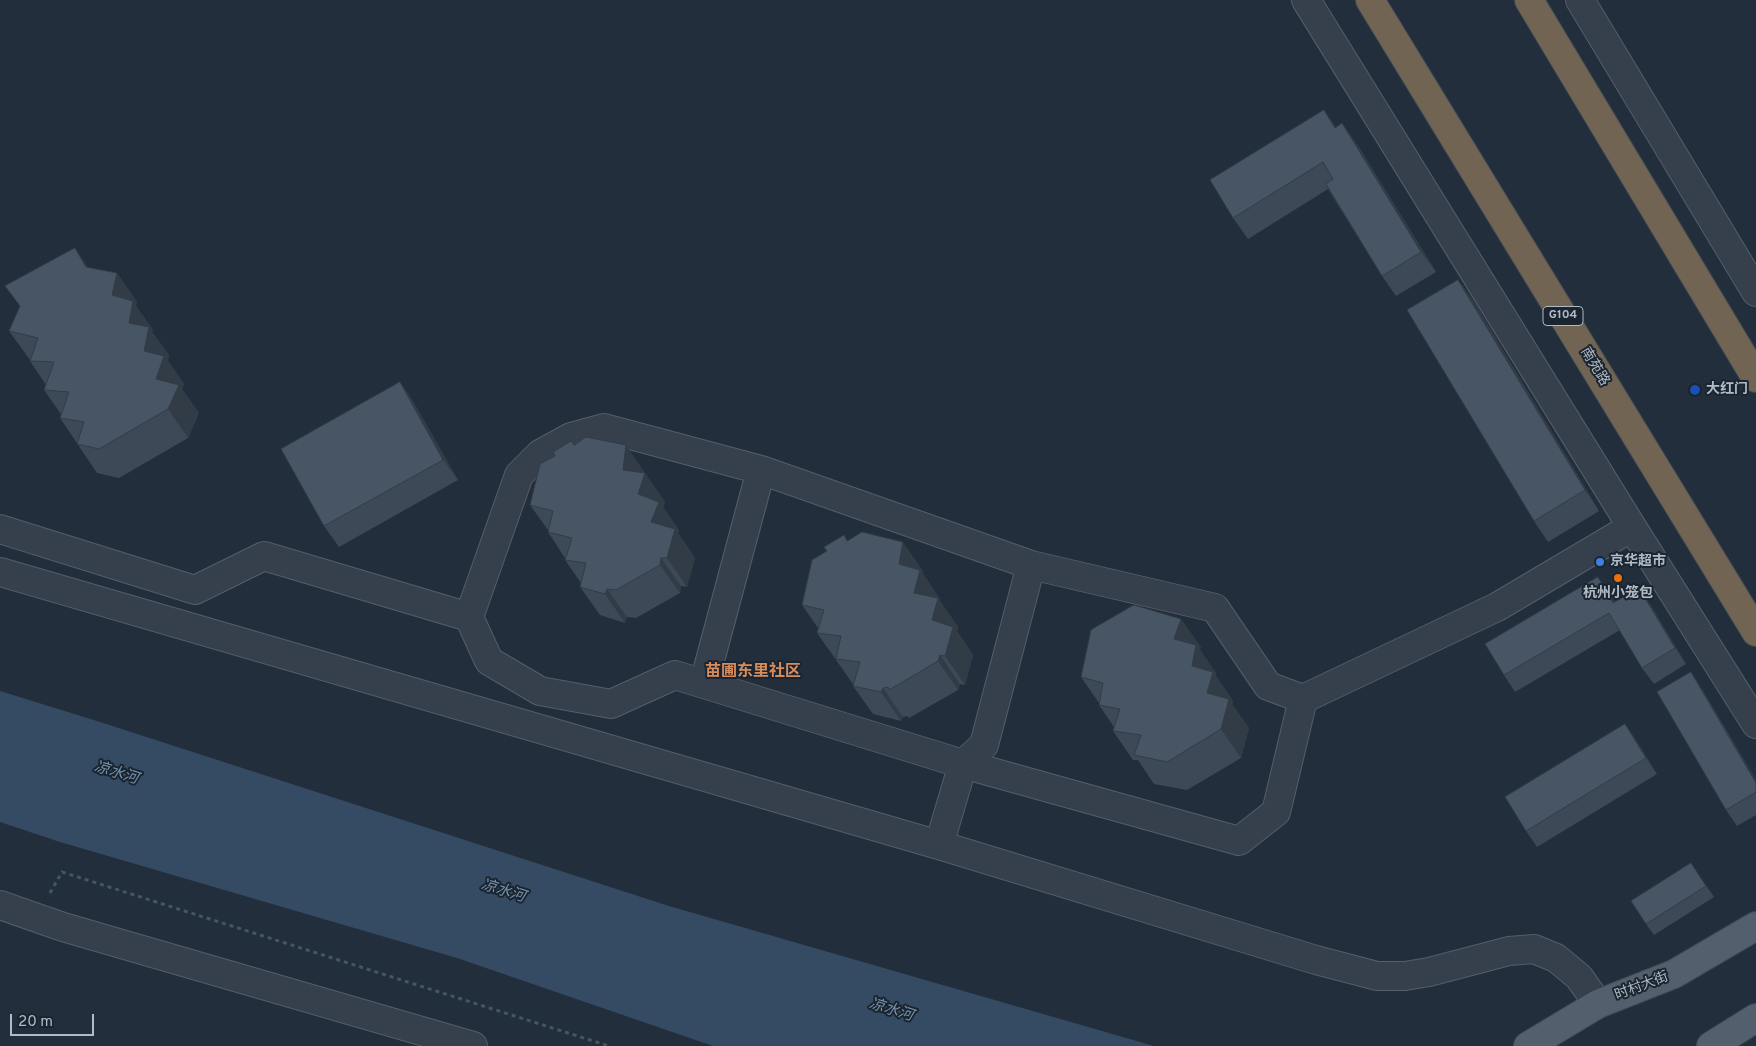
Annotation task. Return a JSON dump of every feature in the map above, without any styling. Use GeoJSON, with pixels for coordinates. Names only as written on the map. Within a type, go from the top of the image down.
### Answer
{"type":"FeatureCollection","features":[{"type":"Feature","properties":{"kind":"highway","name":"南苑路"},"geometry":{"type":"LineString","coordinates":[[1370,0],[1756,632]]}},
{"type":"Feature","properties":{"kind":"highway"},"geometry":{"type":"LineString","coordinates":[[1528,0],[1756,378]]}},
{"type":"Feature","properties":{"kind":"main road","name":"时村大街"},"geometry":{"type":"LineString","coordinates":[[1528,1046],[1598,1004],[1674,974],[1756,926]]}},
{"type":"Feature","properties":{"kind":"main road"},"geometry":{"type":"LineString","coordinates":[[1711,1046],[1756,1018]]}},
{"type":"Feature","properties":{"kind":"street"},"geometry":{"type":"LineString","coordinates":[[1306,0],[1756,724]]}},
{"type":"Feature","properties":{"kind":"street"},"geometry":{"type":"LineString","coordinates":[[1580,0],[1756,292]]}},
{"type":"Feature","properties":{"kind":"street"},"geometry":{"type":"LineString","coordinates":[[1303,699],[1276,812],[1239,841],[963,764],[675,675],[611,704],[540,692],[488,661],[469,617],[519,475],[540,454],[571,437],[604,428],[761,470],[1031,565],[1215,608],[1268,686],[1303,699],[1497,607],[1632,527]]}},
{"type":"Feature","properties":{"kind":"street"},"geometry":{"type":"LineString","coordinates":[[704,683],[761,470]]}},
{"type":"Feature","properties":{"kind":"street"},"geometry":{"type":"LineString","coordinates":[[0,529],[195,590],[264,556],[469,617]]}},
{"type":"Feature","properties":{"kind":"street"},"geometry":{"type":"LineString","coordinates":[[938,844],[963,764],[984,746],[1031,565]]}},
{"type":"Feature","properties":{"kind":"street"},"geometry":{"type":"LineString","coordinates":[[0,572],[938,844],[1316,960],[1377,976],[1404,976],[1429,972],[1509,951],[1534,949],[1556,958],[1579,977],[1598,1004]]}},
{"type":"Feature","properties":{"kind":"street"},"geometry":{"type":"LineString","coordinates":[[0,906],[73,930],[473,1046]]}},
{"type":"Feature","properties":{"kind":"path"},"geometry":{"type":"LineString","coordinates":[[38,918],[62,872],[610,1046]]}},
{"type":"Feature","properties":{"kind":"water","name":"凉水河"},"geometry":{"type":"Polygon","coordinates":[[[0,691],[669,906],[1154,1046],[713,1046],[457,958],[60,842],[0,822],[0,691]]]}},
{"type":"Feature","properties":{"kind":"building"},"geometry":{"type":"Polygon","coordinates":[[[1324,110],[1335,128],[1342,123],[1421,252],[1382,276],[1326,184],[1333,179],[1323,162],[1233,218],[1210,180],[1324,110]]]}},
{"type":"Feature","properties":{"kind":"building"},"geometry":{"type":"Polygon","coordinates":[[[75,248],[86,267],[117,273],[112,295],[133,301],[129,323],[149,327],[144,351],[164,356],[156,379],[179,385],[168,409],[99,449],[77,444],[84,422],[60,418],[69,392],[44,390],[54,362],[30,361],[38,338],[9,331],[20,306],[5,286],[75,248]]]}},
{"type":"Feature","properties":{"kind":"building"},"geometry":{"type":"Polygon","coordinates":[[[1458,280],[1585,490],[1534,521],[1407,310],[1458,280]]]}},
{"type":"Feature","properties":{"kind":"building"},"geometry":{"type":"Polygon","coordinates":[[[400,382],[443,460],[324,526],[281,449],[400,382]]]}},
{"type":"Feature","properties":{"kind":"building"},"geometry":{"type":"Polygon","coordinates":[[[586,437],[626,445],[623,470],[645,473],[638,494],[659,502],[651,522],[675,529],[667,558],[661,558],[660,565],[616,590],[607,589],[605,594],[580,587],[586,563],[565,560],[572,538],[548,532],[553,511],[530,505],[540,464],[555,456],[553,452],[571,441],[574,445],[586,437]]]}},
{"type":"Feature","properties":{"kind":"building"},"geometry":{"type":"Polygon","coordinates":[[[862,532],[903,542],[899,564],[920,570],[914,593],[938,598],[932,620],[953,627],[945,656],[940,655],[938,661],[889,690],[888,687],[883,688],[881,692],[853,686],[860,662],[836,659],[841,636],[817,633],[824,610],[802,605],[812,560],[827,551],[824,547],[844,535],[847,541],[862,532]]]}},
{"type":"Feature","properties":{"kind":"building"},"geometry":{"type":"Polygon","coordinates":[[[1598,577],[1613,603],[1639,588],[1675,648],[1642,668],[1609,613],[1504,675],[1485,644],[1598,577]]]}},
{"type":"Feature","properties":{"kind":"building"},"geometry":{"type":"Polygon","coordinates":[[[1134,605],[1181,619],[1174,639],[1196,645],[1192,666],[1213,672],[1207,693],[1229,699],[1221,729],[1167,762],[1134,755],[1141,735],[1113,731],[1120,709],[1099,705],[1103,683],[1081,677],[1091,630],[1134,605]]]}},
{"type":"Feature","properties":{"kind":"building"},"geometry":{"type":"Polygon","coordinates":[[[1691,672],[1756,783],[1756,792],[1726,810],[1657,692],[1691,672]]]}},
{"type":"Feature","properties":{"kind":"building"},"geometry":{"type":"Polygon","coordinates":[[[1625,724],[1646,758],[1526,831],[1505,797],[1625,724]]]}},
{"type":"Feature","properties":{"kind":"building"},"geometry":{"type":"Polygon","coordinates":[[[1691,863],[1706,886],[1646,924],[1631,901],[1691,863]]]}},
{"type":"Feature","properties":{"kind":"place","name":"大红门"},"geometry":{"type":"Point","coordinates":[1695,390]}},
{"type":"Feature","properties":{"kind":"place","name":"京华超市"},"geometry":{"type":"Point","coordinates":[1600,562]}},
{"type":"Feature","properties":{"kind":"place","name":"杭州小笼包"},"geometry":{"type":"Point","coordinates":[1618,578]}},
{"type":"Feature","properties":{"kind":"district","name":"苗圃东里社区"},"geometry":{"type":"Point","coordinates":[753,673]}}]}
